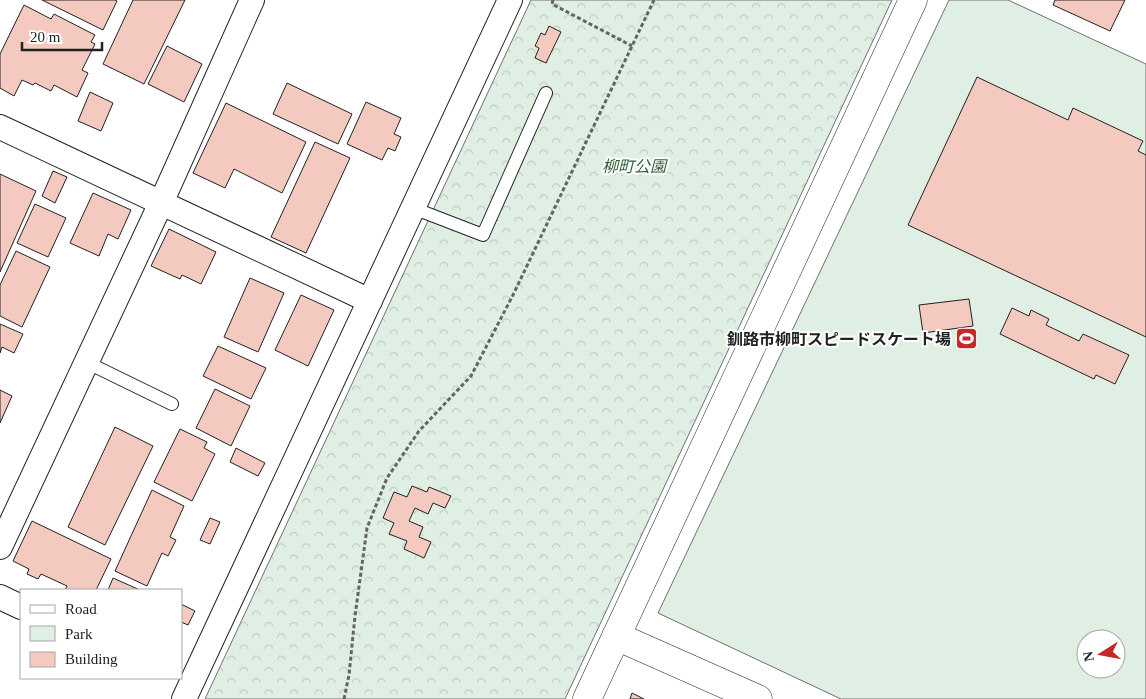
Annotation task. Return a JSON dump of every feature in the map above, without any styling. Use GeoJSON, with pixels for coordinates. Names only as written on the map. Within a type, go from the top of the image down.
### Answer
{"type":"FeatureCollection","features":[{"type":"Feature","properties":{"kind":"street"},"geometry":{"type":"LineString","coordinates":[[0,547],[161,203],[252,0]]}},
{"type":"Feature","properties":{"kind":"street"},"geometry":{"type":"LineString","coordinates":[[184,687],[370,301],[510,0]]}},
{"type":"Feature","properties":{"kind":"street"},"geometry":{"type":"LineString","coordinates":[[587,699],[913,0]]}},
{"type":"Feature","properties":{"kind":"street"},"geometry":{"type":"LineString","coordinates":[[0,127],[370,301]]}},
{"type":"Feature","properties":{"kind":"street"},"geometry":{"type":"LineString","coordinates":[[0,597],[20,607]]}},
{"type":"Feature","properties":{"kind":"street"},"geometry":{"type":"LineString","coordinates":[[616,636],[758,699]]}},
{"type":"Feature","properties":{"kind":"lane"},"geometry":{"type":"LineString","coordinates":[[413,208],[482,235],[546,93]]}},
{"type":"Feature","properties":{"kind":"lane"},"geometry":{"type":"LineString","coordinates":[[86,362],[172,404]]}},
{"type":"Feature","properties":{"kind":"path"},"geometry":{"type":"LineString","coordinates":[[553,0],[552,4],[632,46]]}},
{"type":"Feature","properties":{"kind":"path"},"geometry":{"type":"LineString","coordinates":[[344,699],[349,675],[367,528],[387,478],[419,431],[471,376],[513,295],[654,0]]}},
{"type":"Feature","properties":{"kind":"green space","name":"柳町公園"},"geometry":{"type":"Polygon","coordinates":[[[531,0],[892,0],[565,699],[205,699],[531,0]]]}},
{"type":"Feature","properties":{"kind":"green space","name":"釧路市柳町スピードスケート場"},"geometry":{"type":"Polygon","coordinates":[[[949,0],[1008,0],[1146,64],[1146,699],[841,699],[658,613],[949,0]]]}},
{"type":"Feature","properties":{"kind":"building"},"geometry":{"type":"Polygon","coordinates":[[[42,0],[115,0],[117,1],[103,30],[42,0]]]}},
{"type":"Feature","properties":{"kind":"building"},"geometry":{"type":"Polygon","coordinates":[[[133,0],[185,0],[144,84],[103,64],[133,0]]]}},
{"type":"Feature","properties":{"kind":"building"},"geometry":{"type":"Polygon","coordinates":[[[1055,0],[1125,0],[1110,31],[1053,5],[1055,0]]]}},
{"type":"Feature","properties":{"kind":"building"},"geometry":{"type":"Polygon","coordinates":[[[24,5],[51,19],[54,14],[95,35],[91,42],[95,44],[82,70],[88,73],[77,97],[54,85],[51,91],[35,83],[33,85],[22,80],[14,96],[0,88],[0,54],[24,5]]]}},
{"type":"Feature","properties":{"kind":"building"},"geometry":{"type":"Polygon","coordinates":[[[549,26],[561,32],[546,63],[535,58],[539,48],[535,46],[541,33],[545,35],[549,26]]]}},
{"type":"Feature","properties":{"kind":"building"},"geometry":{"type":"Polygon","coordinates":[[[167,46],[202,64],[184,102],[148,84],[167,46]]]}},
{"type":"Feature","properties":{"kind":"building"},"geometry":{"type":"Polygon","coordinates":[[[977,77],[1068,120],[1073,108],[1143,141],[1138,151],[1146,155],[1146,337],[908,225],[977,77]]]}},
{"type":"Feature","properties":{"kind":"building"},"geometry":{"type":"Polygon","coordinates":[[[287,83],[352,114],[338,144],[273,114],[287,83]]]}},
{"type":"Feature","properties":{"kind":"building"},"geometry":{"type":"Polygon","coordinates":[[[90,92],[113,103],[101,131],[78,121],[90,92]]]}},
{"type":"Feature","properties":{"kind":"building"},"geometry":{"type":"Polygon","coordinates":[[[366,102],[401,118],[394,134],[401,137],[395,151],[388,148],[382,160],[347,144],[366,102]]]}},
{"type":"Feature","properties":{"kind":"building"},"geometry":{"type":"Polygon","coordinates":[[[226,103],[306,142],[282,193],[234,169],[225,188],[193,173],[226,103]]]}},
{"type":"Feature","properties":{"kind":"building"},"geometry":{"type":"Polygon","coordinates":[[[315,142],[350,158],[306,253],[271,237],[315,142]]]}},
{"type":"Feature","properties":{"kind":"building"},"geometry":{"type":"Polygon","coordinates":[[[53,171],[67,177],[55,203],[42,196],[53,171]]]}},
{"type":"Feature","properties":{"kind":"building"},"geometry":{"type":"Polygon","coordinates":[[[0,174],[36,191],[0,272],[0,174]]]}},
{"type":"Feature","properties":{"kind":"building"},"geometry":{"type":"Polygon","coordinates":[[[93,193],[131,210],[118,239],[108,234],[99,256],[70,243],[93,193]]]}},
{"type":"Feature","properties":{"kind":"building"},"geometry":{"type":"Polygon","coordinates":[[[35,204],[66,218],[48,257],[17,243],[35,204]]]}},
{"type":"Feature","properties":{"kind":"building"},"geometry":{"type":"Polygon","coordinates":[[[169,229],[216,252],[201,284],[182,275],[180,279],[151,266],[169,229]]]}},
{"type":"Feature","properties":{"kind":"building"},"geometry":{"type":"Polygon","coordinates":[[[16,251],[50,267],[22,327],[0,316],[0,285],[16,251]]]}},
{"type":"Feature","properties":{"kind":"building"},"geometry":{"type":"Polygon","coordinates":[[[250,278],[284,293],[258,352],[224,337],[250,278]]]}},
{"type":"Feature","properties":{"kind":"building"},"geometry":{"type":"Polygon","coordinates":[[[301,295],[334,310],[308,366],[275,350],[301,295]]]}},
{"type":"Feature","properties":{"kind":"building"},"geometry":{"type":"Polygon","coordinates":[[[969,299],[973,326],[923,333],[919,305],[969,299]]]}},
{"type":"Feature","properties":{"kind":"building"},"geometry":{"type":"Polygon","coordinates":[[[1012,308],[1029,316],[1031,310],[1049,319],[1046,325],[1079,341],[1083,334],[1129,355],[1115,384],[1096,375],[1094,379],[1000,334],[1012,308]]]}},
{"type":"Feature","properties":{"kind":"building"},"geometry":{"type":"Polygon","coordinates":[[[0,324],[23,334],[14,353],[2,347],[0,353],[0,324]]]}},
{"type":"Feature","properties":{"kind":"building"},"geometry":{"type":"Polygon","coordinates":[[[218,346],[266,368],[251,399],[203,376],[218,346]]]}},
{"type":"Feature","properties":{"kind":"building"},"geometry":{"type":"Polygon","coordinates":[[[215,389],[250,406],[231,446],[196,428],[215,389]]]}},
{"type":"Feature","properties":{"kind":"building"},"geometry":{"type":"Polygon","coordinates":[[[0,390],[12,396],[0,423],[0,390]]]}},
{"type":"Feature","properties":{"kind":"building"},"geometry":{"type":"Polygon","coordinates":[[[115,427],[153,446],[105,545],[68,527],[115,427]]]}},
{"type":"Feature","properties":{"kind":"building"},"geometry":{"type":"Polygon","coordinates":[[[180,429],[207,442],[204,448],[215,454],[192,501],[154,482],[180,429]]]}},
{"type":"Feature","properties":{"kind":"building"},"geometry":{"type":"Polygon","coordinates":[[[236,448],[265,463],[258,476],[230,462],[236,448]]]}},
{"type":"Feature","properties":{"kind":"building"},"geometry":{"type":"Polygon","coordinates":[[[412,486],[427,492],[429,487],[451,496],[445,508],[433,503],[428,514],[415,508],[409,521],[423,527],[419,537],[431,542],[424,558],[404,549],[407,541],[389,534],[394,523],[383,518],[394,492],[407,497],[412,486]]]}},
{"type":"Feature","properties":{"kind":"building"},"geometry":{"type":"Polygon","coordinates":[[[152,490],[184,506],[170,537],[176,540],[168,556],[162,553],[147,586],[115,571],[152,490]]]}},
{"type":"Feature","properties":{"kind":"building"},"geometry":{"type":"Polygon","coordinates":[[[210,518],[220,522],[210,544],[200,540],[210,518]]]}},
{"type":"Feature","properties":{"kind":"building"},"geometry":{"type":"Polygon","coordinates":[[[32,521],[111,559],[96,589],[66,589],[67,586],[41,574],[38,579],[27,574],[29,569],[13,561],[32,521]]]}},
{"type":"Feature","properties":{"kind":"building"},"geometry":{"type":"Polygon","coordinates":[[[113,578],[138,589],[108,589],[113,578]]]}},
{"type":"Feature","properties":{"kind":"building"},"geometry":{"type":"Polygon","coordinates":[[[182,604],[195,611],[188,625],[182,622],[182,604]]]}},
{"type":"Feature","properties":{"kind":"building"},"geometry":{"type":"Polygon","coordinates":[[[632,693],[644,699],[630,699],[632,693]]]}},
{"type":"Feature","properties":{"kind":"place","name":"釧路市柳町スピードスケート場"},"geometry":{"type":"Point","coordinates":[967,339]}}]}
